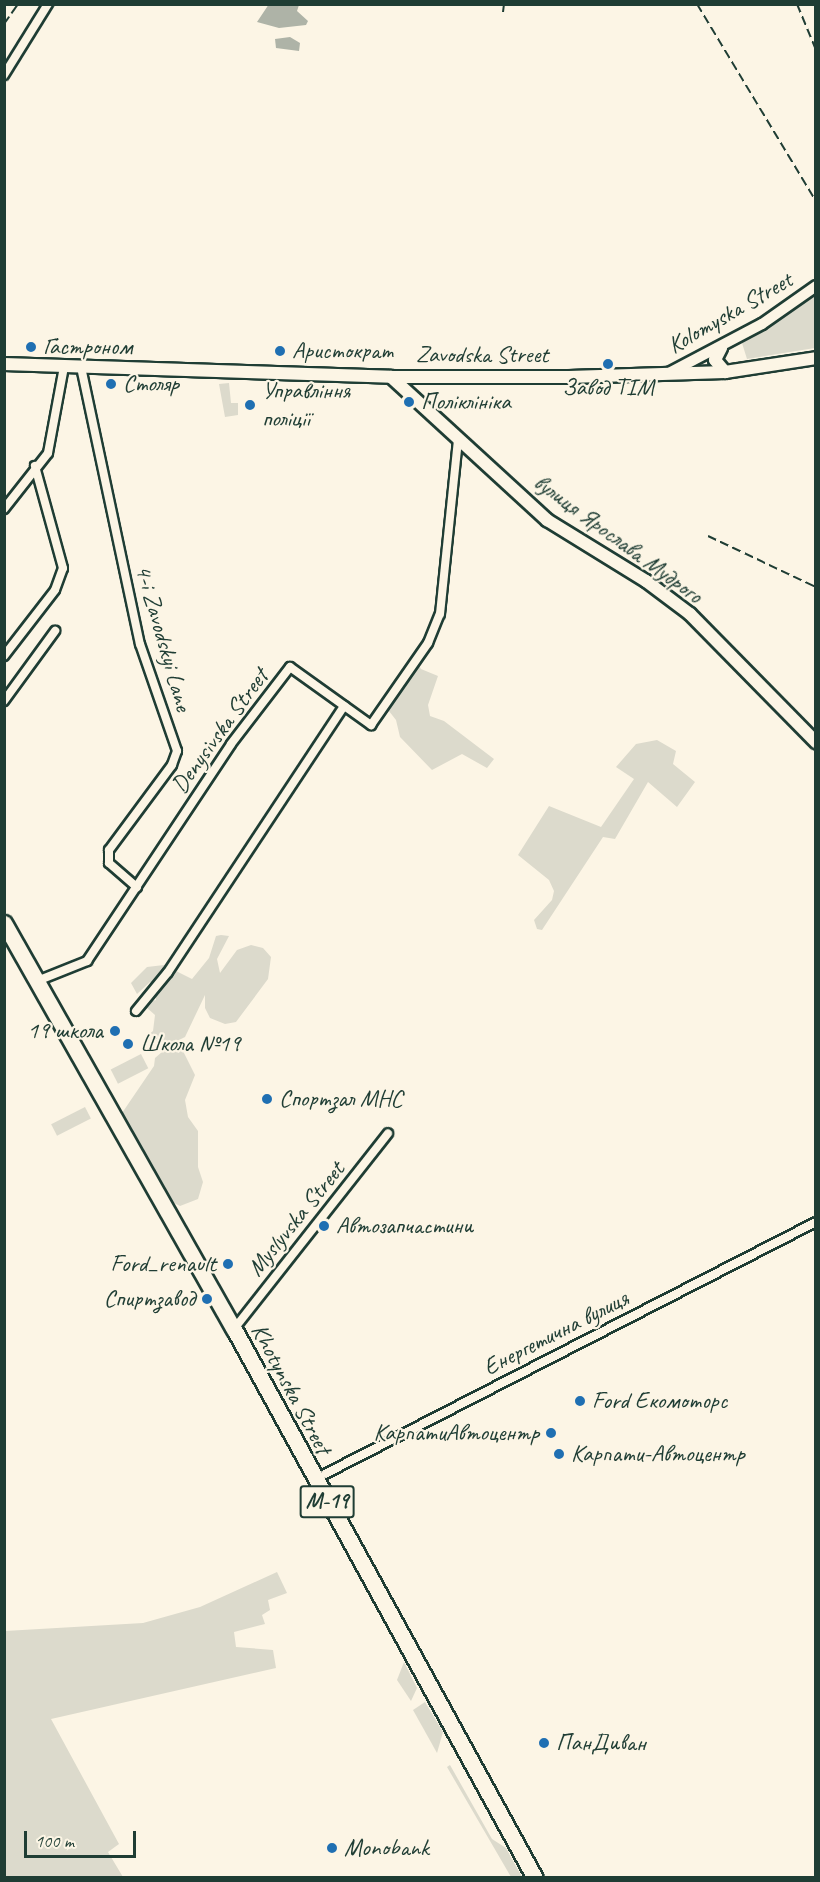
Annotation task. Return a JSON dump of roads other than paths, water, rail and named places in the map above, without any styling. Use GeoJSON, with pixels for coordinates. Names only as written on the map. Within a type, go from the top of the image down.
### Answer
{"type":"FeatureCollection","features":[{"type":"Feature","properties":{"kind":"highway","name":"Khotynska Street"},"geometry":{"type":"LineString","coordinates":[[4,923],[320,1477],[535,1878]]}},
{"type":"Feature","properties":{"kind":"main road"},"geometry":{"type":"LineString","coordinates":[[722,348],[715,360],[725,372]]}},
{"type":"Feature","properties":{"kind":"main road","name":"Zavodska Street"},"geometry":{"type":"LineString","coordinates":[[4,364],[391,377],[665,375],[725,372],[816,358]]}},
{"type":"Feature","properties":{"kind":"main road","name":"вулиця Ярослава Мудрого"},"geometry":{"type":"LineString","coordinates":[[391,377],[547,520],[646,581],[690,614],[816,742]]}},
{"type":"Feature","properties":{"kind":"street"},"geometry":{"type":"LineString","coordinates":[[4,75],[48,4]]}},
{"type":"Feature","properties":{"kind":"street","name":"Kolomyska Street"},"geometry":{"type":"LineString","coordinates":[[665,375],[722,348],[816,286]]}},
{"type":"Feature","properties":{"kind":"street"},"geometry":{"type":"LineString","coordinates":[[4,509],[50,446],[64,367]]}},
{"type":"Feature","properties":{"kind":"street","name":"4-i Zavodskyi Lane"},"geometry":{"type":"LineString","coordinates":[[81,367],[140,644],[177,751],[172,765],[109,850],[109,863],[136,886]]}},
{"type":"Feature","properties":{"kind":"street","name":"Denysivska Street"},"geometry":{"type":"LineString","coordinates":[[37,981],[87,961],[231,744],[290,668],[372,725],[428,643],[440,614],[458,439]]}},
{"type":"Feature","properties":{"kind":"street"},"geometry":{"type":"LineString","coordinates":[[4,656],[55,590],[63,568],[35,466]]}},
{"type":"Feature","properties":{"kind":"street"},"geometry":{"type":"LineString","coordinates":[[4,702],[55,631]]}},
{"type":"Feature","properties":{"kind":"street"},"geometry":{"type":"LineString","coordinates":[[136,1011],[168,972],[344,706]]}},
{"type":"Feature","properties":{"kind":"street","name":"Myslyvska Street"},"geometry":{"type":"LineString","coordinates":[[234,1329],[388,1133]]}},
{"type":"Feature","properties":{"kind":"street","name":"Енергетична вулиця"},"geometry":{"type":"LineString","coordinates":[[320,1477],[816,1222]]}},
{"type":"Feature","properties":{"kind":"railway"},"geometry":{"type":"LineString","coordinates":[[4,24],[18,4]]}},
{"type":"Feature","properties":{"kind":"railway"},"geometry":{"type":"LineString","coordinates":[[503,12],[504,4]]}},
{"type":"Feature","properties":{"kind":"railway"},"geometry":{"type":"LineString","coordinates":[[697,4],[816,201]]}},
{"type":"Feature","properties":{"kind":"railway"},"geometry":{"type":"LineString","coordinates":[[797,4],[816,50]]}},
{"type":"Feature","properties":{"kind":"railway"},"geometry":{"type":"LineString","coordinates":[[708,536],[816,587]]}},
{"type":"Feature","properties":{"kind":"place","name":"Гастроном"},"geometry":{"type":"Point","coordinates":[31,347]}},
{"type":"Feature","properties":{"kind":"place","name":"Аристократ"},"geometry":{"type":"Point","coordinates":[280,351]}},
{"type":"Feature","properties":{"kind":"place","name":"Завод ТІМ"},"geometry":{"type":"Point","coordinates":[608,364]}},
{"type":"Feature","properties":{"kind":"place","name":"Столяр"},"geometry":{"type":"Point","coordinates":[111,384]}},
{"type":"Feature","properties":{"kind":"place","name":"Поліклініка"},"geometry":{"type":"Point","coordinates":[409,402]}},
{"type":"Feature","properties":{"kind":"place","name":"Управління поліції"},"geometry":{"type":"Point","coordinates":[250,405]}},
{"type":"Feature","properties":{"kind":"place","name":"19 школа"},"geometry":{"type":"Point","coordinates":[115,1031]}},
{"type":"Feature","properties":{"kind":"place","name":"Школа №19"},"geometry":{"type":"Point","coordinates":[128,1044]}},
{"type":"Feature","properties":{"kind":"place","name":"Спортзал МНС"},"geometry":{"type":"Point","coordinates":[267,1099]}},
{"type":"Feature","properties":{"kind":"place","name":"Автозапчастини"},"geometry":{"type":"Point","coordinates":[324,1226]}},
{"type":"Feature","properties":{"kind":"place","name":"Ford_renault"},"geometry":{"type":"Point","coordinates":[228,1264]}},
{"type":"Feature","properties":{"kind":"place","name":"Спиртзавод"},"geometry":{"type":"Point","coordinates":[207,1299]}},
{"type":"Feature","properties":{"kind":"place","name":"Ford Екомоторс"},"geometry":{"type":"Point","coordinates":[580,1401]}},
{"type":"Feature","properties":{"kind":"place","name":"КарпатиАвтоцентр"},"geometry":{"type":"Point","coordinates":[551,1433]}},
{"type":"Feature","properties":{"kind":"place","name":"Карпати-Автоцентр"},"geometry":{"type":"Point","coordinates":[559,1454]}},
{"type":"Feature","properties":{"kind":"place","name":"ПанДиван"},"geometry":{"type":"Point","coordinates":[544,1743]}},
{"type":"Feature","properties":{"kind":"place","name":"Monobank"},"geometry":{"type":"Point","coordinates":[332,1848]}}]}
